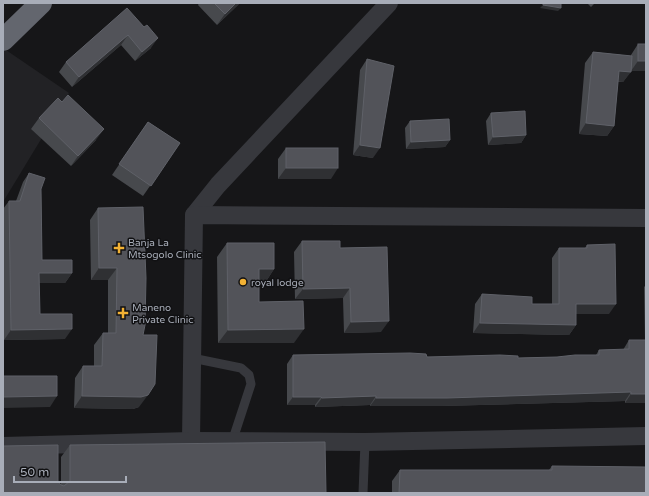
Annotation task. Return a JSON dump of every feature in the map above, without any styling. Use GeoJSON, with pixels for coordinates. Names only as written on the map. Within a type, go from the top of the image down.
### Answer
{"type":"FeatureCollection","features":[{"type":"Feature","properties":{"kind":"highway"},"geometry":{"type":"LineString","coordinates":[[3,40],[41,3]]}},
{"type":"Feature","properties":{"kind":"street"},"geometry":{"type":"LineString","coordinates":[[191,441],[194,215],[224,179],[389,3]]}},
{"type":"Feature","properties":{"kind":"street"},"geometry":{"type":"LineString","coordinates":[[194,215],[646,218]]}},
{"type":"Feature","properties":{"kind":"street"},"geometry":{"type":"LineString","coordinates":[[3,446],[55,449],[191,441],[365,442],[646,436]]}},
{"type":"Feature","properties":{"kind":"lane"},"geometry":{"type":"LineString","coordinates":[[192,358],[242,368],[249,375],[250,384],[232,442]]}},
{"type":"Feature","properties":{"kind":"lane"},"geometry":{"type":"LineString","coordinates":[[363,493],[365,442]]}},
{"type":"Feature","properties":{"kind":"shaded area"},"geometry":{"type":"Polygon","coordinates":[[[3,48],[69,93],[3,202],[3,48]]]}},
{"type":"Feature","properties":{"kind":"building"},"geometry":{"type":"Polygon","coordinates":[[[214,3],[236,3],[225,14],[214,3]]]}},
{"type":"Feature","properties":{"kind":"building"},"geometry":{"type":"Polygon","coordinates":[[[543,3],[561,3],[561,8],[543,5],[543,3]]]}},
{"type":"Feature","properties":{"kind":"building"},"geometry":{"type":"Polygon","coordinates":[[[127,8],[144,27],[147,25],[158,38],[142,52],[128,35],[79,77],[66,62],[127,8]]]}},
{"type":"Feature","properties":{"kind":"building"},"geometry":{"type":"Polygon","coordinates":[[[638,44],[646,44],[646,61],[638,61],[638,44]]]}},
{"type":"Feature","properties":{"kind":"building"},"geometry":{"type":"Polygon","coordinates":[[[593,52],[632,56],[631,72],[619,71],[614,126],[586,123],[593,52]]]}},
{"type":"Feature","properties":{"kind":"building"},"geometry":{"type":"Polygon","coordinates":[[[367,59],[394,66],[380,148],[360,145],[367,59]]]}},
{"type":"Feature","properties":{"kind":"building"},"geometry":{"type":"Polygon","coordinates":[[[68,95],[104,129],[78,156],[39,118],[58,98],[62,102],[68,95]]]}},
{"type":"Feature","properties":{"kind":"building"},"geometry":{"type":"Polygon","coordinates":[[[525,111],[526,135],[493,137],[491,113],[525,111]]]}},
{"type":"Feature","properties":{"kind":"building"},"geometry":{"type":"Polygon","coordinates":[[[449,119],[450,140],[411,142],[410,121],[449,119]]]}},
{"type":"Feature","properties":{"kind":"building"},"geometry":{"type":"Polygon","coordinates":[[[148,122],[180,143],[151,186],[119,164],[148,122]]]}},
{"type":"Feature","properties":{"kind":"building"},"geometry":{"type":"Polygon","coordinates":[[[286,148],[338,148],[338,168],[286,168],[286,148]]]}},
{"type":"Feature","properties":{"kind":"building"},"geometry":{"type":"Polygon","coordinates":[[[29,173],[45,178],[41,189],[42,260],[72,260],[72,273],[39,273],[40,314],[72,314],[72,329],[11,330],[9,201],[20,201],[29,173]]]}},
{"type":"Feature","properties":{"kind":"building"},"geometry":{"type":"Polygon","coordinates":[[[143,207],[146,278],[145,325],[143,335],[157,335],[155,384],[148,395],[141,397],[82,396],[83,366],[102,366],[103,333],[116,333],[117,268],[99,268],[98,208],[143,207]]]}},
{"type":"Feature","properties":{"kind":"building"},"geometry":{"type":"Polygon","coordinates":[[[302,241],[340,241],[340,248],[387,247],[389,321],[351,322],[350,288],[303,289],[302,241]]]}},
{"type":"Feature","properties":{"kind":"building"},"geometry":{"type":"Polygon","coordinates":[[[227,243],[274,243],[274,269],[259,269],[259,302],[303,301],[304,329],[228,330],[227,243]]]}},
{"type":"Feature","properties":{"kind":"building"},"geometry":{"type":"Polygon","coordinates":[[[615,244],[616,304],[576,304],[576,325],[480,323],[482,294],[532,297],[532,304],[559,304],[559,248],[587,248],[587,245],[615,244]]]}},
{"type":"Feature","properties":{"kind":"building"},"geometry":{"type":"Polygon","coordinates":[[[629,340],[646,340],[646,394],[631,394],[631,392],[447,398],[376,398],[376,396],[322,398],[293,397],[293,355],[410,353],[426,354],[427,357],[500,355],[518,356],[518,358],[557,357],[599,355],[599,350],[629,349],[629,340]]]}},
{"type":"Feature","properties":{"kind":"building"},"geometry":{"type":"Polygon","coordinates":[[[3,376],[57,376],[57,396],[3,397],[3,376]]]}},
{"type":"Feature","properties":{"kind":"building"},"geometry":{"type":"Polygon","coordinates":[[[325,442],[326,493],[3,493],[3,446],[58,445],[58,481],[64,486],[70,481],[70,445],[325,442]]]}},
{"type":"Feature","properties":{"kind":"building"},"geometry":{"type":"Polygon","coordinates":[[[552,466],[646,467],[646,493],[399,493],[400,470],[552,470],[552,466]]]}},
{"type":"Feature","properties":{"kind":"place","name":"Banja La Mtsogolo Clinic"},"geometry":{"type":"Point","coordinates":[119,248]}},
{"type":"Feature","properties":{"kind":"place","name":"royal lodge"},"geometry":{"type":"Point","coordinates":[243,282]}},
{"type":"Feature","properties":{"kind":"place","name":"Maneno Private Clinic"},"geometry":{"type":"Point","coordinates":[123,313]}}]}
